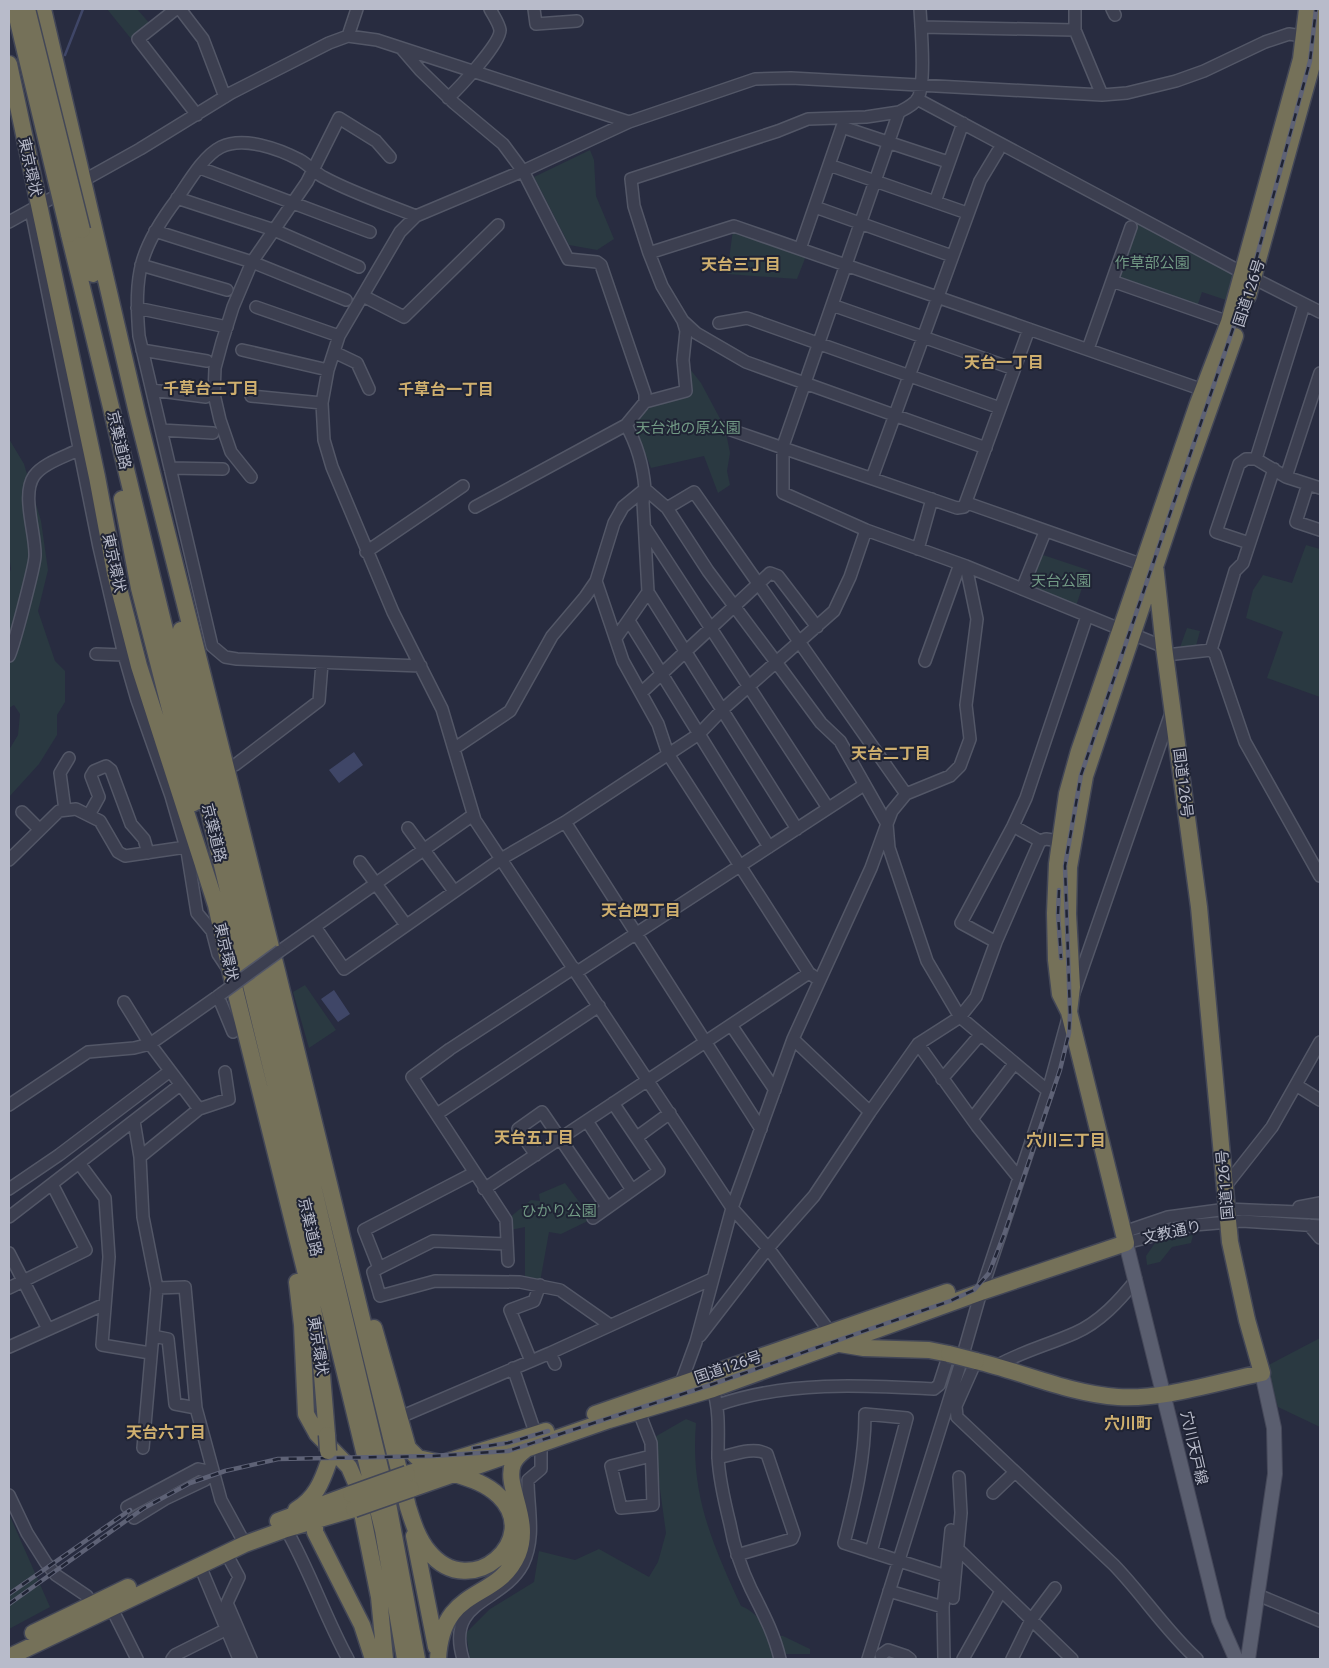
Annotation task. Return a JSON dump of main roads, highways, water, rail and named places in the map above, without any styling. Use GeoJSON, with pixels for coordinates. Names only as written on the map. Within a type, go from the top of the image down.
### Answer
{"type":"FeatureCollection","features":[{"type":"Feature","properties":{"kind":"highway","name":"京葉道路"},"geometry":{"type":"LineString","coordinates":[[15,9],[176,610],[394,1525],[417,1659]]}},
{"type":"Feature","properties":{"kind":"highway","name":"京葉道路"},"geometry":{"type":"LineString","coordinates":[[27,9],[116,427],[210,820],[264,1031],[383,1530],[405,1659]]}},
{"type":"Feature","properties":{"kind":"highway"},"geometry":{"type":"LineString","coordinates":[[43,9],[82,181],[408,1507],[438,1659]]}},
{"type":"Feature","properties":{"kind":"highway","name":"国道126号"},"geometry":{"type":"LineString","coordinates":[[1307,9],[1314,39]]}},
{"type":"Feature","properties":{"kind":"highway","name":"国道126号"},"geometry":{"type":"LineString","coordinates":[[455,1474],[489,1462],[681,1383],[835,1338],[1125,1238],[1069,1012],[1060,994],[1056,960],[1055,887],[1060,841],[1073,772],[1149,567],[1248,276],[1298,68],[1314,39],[1320,13]]}},
{"type":"Feature","properties":{"kind":"highway","name":"東京環状"},"geometry":{"type":"LineString","coordinates":[[9,64],[34,208],[97,477],[115,573],[139,666],[206,870],[319,1339],[332,1501]]}},
{"type":"Feature","properties":{"kind":"highway","name":"国道126号"},"geometry":{"type":"LineString","coordinates":[[332,1501],[352,1504],[409,1482],[449,1460],[535,1443],[639,1412],[716,1397],[835,1338],[864,1348],[929,1350],[949,1354],[1095,1394],[1118,1397],[1164,1393],[1262,1373],[1233,1262],[1224,1188],[1199,907],[1165,651],[1149,567],[1152,539],[1210,392],[1229,322],[1248,276]]}},
{"type":"Feature","properties":{"kind":"highway"},"geometry":{"type":"LineString","coordinates":[[116,427],[120,484],[139,588],[224,926],[223,938]]}},
{"type":"Feature","properties":{"kind":"highway","name":"国道126号"},"geometry":{"type":"LineString","coordinates":[[1069,1012],[1072,987],[1068,889],[1075,823],[1091,756],[1126,632]]}},
{"type":"Feature","properties":{"kind":"highway"},"geometry":{"type":"LineString","coordinates":[[334,1206],[343,1216],[398,1418],[408,1448],[418,1458],[449,1460],[473,1458],[489,1462],[506,1475],[514,1488]]}},
{"type":"Feature","properties":{"kind":"highway"},"geometry":{"type":"LineString","coordinates":[[294,1230],[294,1259],[302,1324],[306,1414],[317,1434],[349,1466],[356,1482],[379,1597],[385,1659]]}},
{"type":"Feature","properties":{"kind":"highway"},"geometry":{"type":"LineString","coordinates":[[438,1659],[439,1643],[443,1629],[453,1611],[466,1600],[500,1578],[517,1556],[523,1533],[514,1488],[513,1464],[535,1443]]}},
{"type":"Feature","properties":{"kind":"highway"},"geometry":{"type":"LineString","coordinates":[[287,1523],[313,1496],[328,1449]]}},
{"type":"Feature","properties":{"kind":"highway"},"geometry":{"type":"LineString","coordinates":[[408,1507],[418,1535],[428,1551],[440,1562],[453,1569],[469,1571],[485,1568],[494,1563],[506,1549],[510,1539],[510,1512],[500,1497],[492,1490],[455,1474],[409,1482]]}},
{"type":"Feature","properties":{"kind":"highway"},"geometry":{"type":"LineString","coordinates":[[332,1501],[321,1510],[315,1521],[315,1532],[362,1625],[373,1659]]}},
{"type":"Feature","properties":{"kind":"highway"},"geometry":{"type":"LineString","coordinates":[[9,1645],[93,1609],[243,1540],[287,1523],[332,1501]]}},
{"type":"Feature","properties":{"kind":"highway"},"geometry":{"type":"LineString","coordinates":[[287,1523],[315,1521],[352,1504]]}},
{"type":"Feature","properties":{"kind":"highway"},"geometry":{"type":"LineString","coordinates":[[9,1657],[93,1609],[111,1607],[226,1553],[243,1540]]}},
{"type":"Feature","properties":{"kind":"main road","name":"穴川天戸線"},"geometry":{"type":"LineString","coordinates":[[1125,1238],[1219,1620],[1236,1659]]}},
{"type":"Feature","properties":{"kind":"main road"},"geometry":{"type":"LineString","coordinates":[[1248,1659],[1275,1465],[1274,1428],[1262,1373]]}},
{"type":"Feature","properties":{"kind":"water"},"geometry":{"type":"Polygon","coordinates":[[[354,752],[363,765],[339,783],[329,770],[354,752]]]}},
{"type":"Feature","properties":{"kind":"water"},"geometry":{"type":"Polygon","coordinates":[[[334,990],[350,1014],[338,1022],[321,999],[334,990]]]}},
{"type":"Feature","properties":{"kind":"waterway"},"geometry":{"type":"LineString","coordinates":[[65,55],[83,9]]}},
{"type":"Feature","properties":{"kind":"railway"},"geometry":{"type":"LineString","coordinates":[[9,1604],[144,1508],[190,1483],[225,1471],[278,1459],[433,1456],[508,1451],[713,1384],[950,1301],[974,1290],[989,1273],[1005,1232],[1060,1070],[1069,1033],[1065,866],[1081,775],[1254,267],[1310,61],[1316,9]]}},
{"type":"Feature","properties":{"kind":"railway"},"geometry":{"type":"LineString","coordinates":[[1059,890],[1058,914],[1061,958]]}},
{"type":"Feature","properties":{"kind":"railway"},"geometry":{"type":"LineString","coordinates":[[473,1448],[508,1443],[548,1431]]}},
{"type":"Feature","properties":{"kind":"railway"},"geometry":{"type":"LineString","coordinates":[[9,1594],[130,1510]]}},
{"type":"Feature","properties":{"kind":"district","name":"天台三丁目"},"geometry":{"type":"Point","coordinates":[741,264]}},
{"type":"Feature","properties":{"kind":"district","name":"天台一丁目"},"geometry":{"type":"Point","coordinates":[1004,362]}},
{"type":"Feature","properties":{"kind":"district","name":"千草台二丁目"},"geometry":{"type":"Point","coordinates":[211,388]}},
{"type":"Feature","properties":{"kind":"district","name":"千草台一丁目"},"geometry":{"type":"Point","coordinates":[446,389]}},
{"type":"Feature","properties":{"kind":"district","name":"天台二丁目"},"geometry":{"type":"Point","coordinates":[891,753]}},
{"type":"Feature","properties":{"kind":"district","name":"天台四丁目"},"geometry":{"type":"Point","coordinates":[641,910]}},
{"type":"Feature","properties":{"kind":"district","name":"天台五丁目"},"geometry":{"type":"Point","coordinates":[534,1137]}},
{"type":"Feature","properties":{"kind":"district","name":"穴川三丁目"},"geometry":{"type":"Point","coordinates":[1066,1140]}},
{"type":"Feature","properties":{"kind":"district","name":"穴川町"},"geometry":{"type":"Point","coordinates":[1128,1423]}},
{"type":"Feature","properties":{"kind":"district","name":"天台六丁目"},"geometry":{"type":"Point","coordinates":[166,1432]}},
{"type":"Feature","properties":{"kind":"park label","name":"作草部公園"},"geometry":{"type":"Point","coordinates":[1152,263]}},
{"type":"Feature","properties":{"kind":"park label","name":"天台池の原公園"},"geometry":{"type":"Point","coordinates":[688,428]}},
{"type":"Feature","properties":{"kind":"park label","name":"天台公園"},"geometry":{"type":"Point","coordinates":[1061,581]}},
{"type":"Feature","properties":{"kind":"park label","name":"ひかり公園"},"geometry":{"type":"Point","coordinates":[559,1211]}}]}
